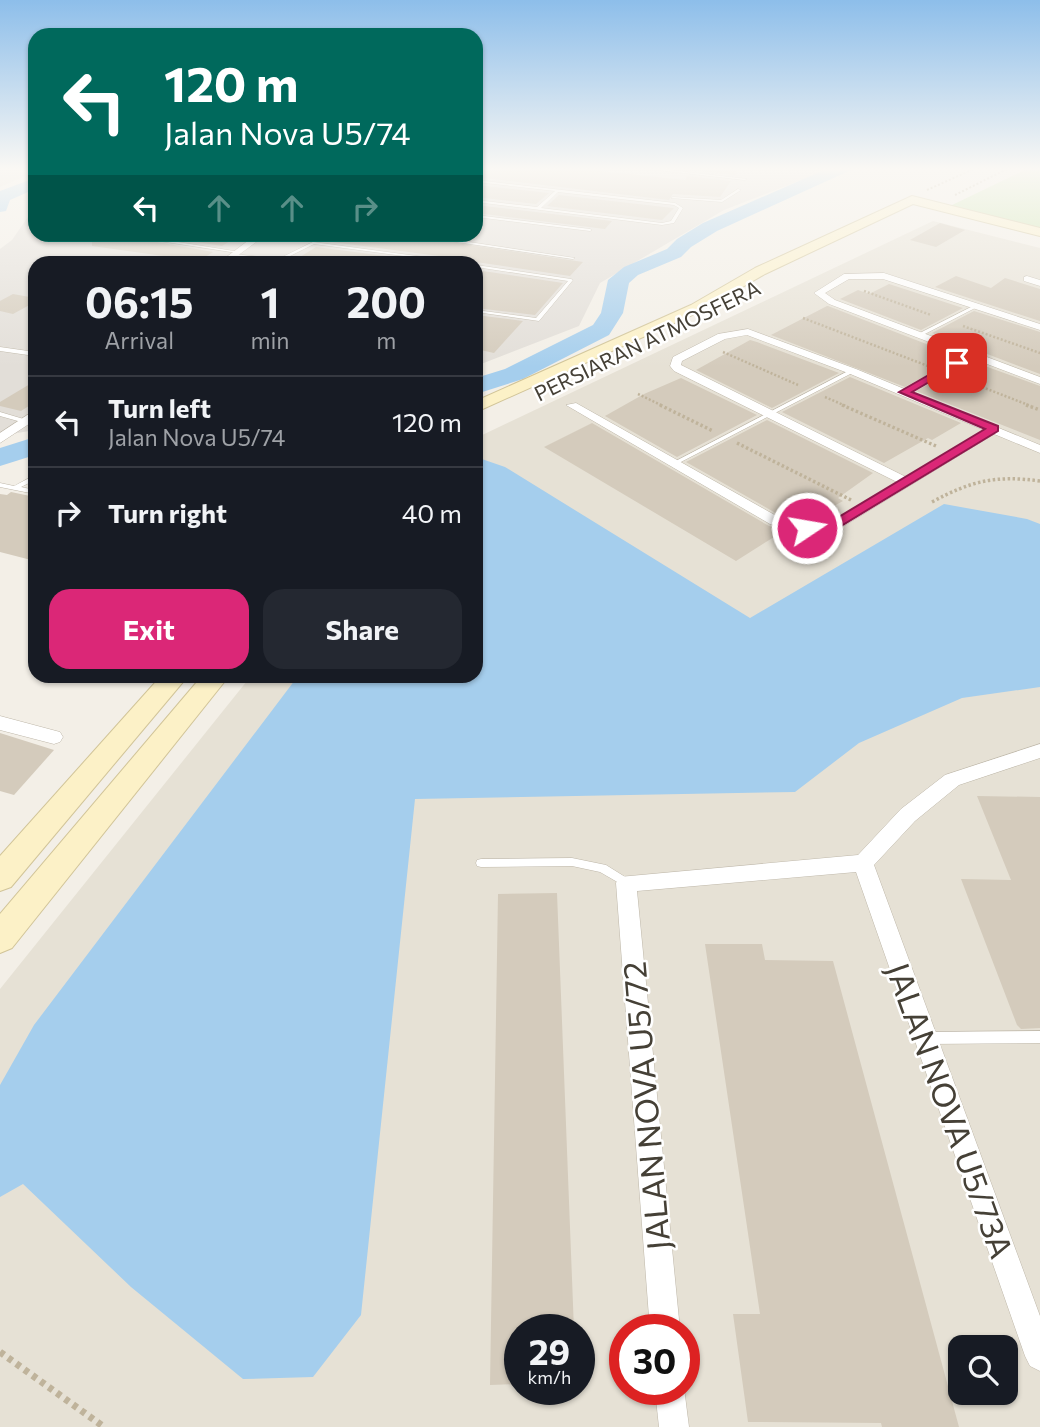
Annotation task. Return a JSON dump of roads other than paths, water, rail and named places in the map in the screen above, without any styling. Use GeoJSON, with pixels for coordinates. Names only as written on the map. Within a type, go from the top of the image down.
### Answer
{"type":"FeatureCollection","features":[{"type":"Feature","properties":{"kind":"street","name":"PERSIARAN ATMOSFERA"},"geometry":{"type":"LineString","coordinates":[[483,404],[696,308],[760,271],[849,234]]}},
{"type":"Feature","properties":{"kind":"street","name":"PERSIARAN ATMOSFERA"},"geometry":{"type":"LineString","coordinates":[[483,420],[709,313],[862,234]]}},
{"type":"Feature","properties":{"kind":"street"},"geometry":{"type":"LineString","coordinates":[[1017,234],[1040,240]]}},
{"type":"Feature","properties":{"kind":"street"},"geometry":{"type":"LineString","coordinates":[[233,256],[252,242]]}},
{"type":"Feature","properties":{"kind":"street"},"geometry":{"type":"LineString","coordinates":[[1040,327],[894,278],[847,276],[819,293],[824,299],[1040,381]]}},
{"type":"Feature","properties":{"kind":"street"},"geometry":{"type":"LineString","coordinates":[[1027,279],[1040,283]]}},
{"type":"Feature","properties":{"kind":"street"},"geometry":{"type":"LineString","coordinates":[[905,481],[675,366],[681,356],[722,336],[741,331],[754,333],[1040,449]]}},
{"type":"Feature","properties":{"kind":"street"},"geometry":{"type":"LineString","coordinates":[[572,405],[775,521],[807,528],[837,524],[994,429]]}},
{"type":"Feature","properties":{"kind":"street"},"geometry":{"type":"LineString","coordinates":[[0,439],[28,419]]}},
{"type":"Feature","properties":{"kind":"street"},"geometry":{"type":"LineString","coordinates":[[0,878],[169,683]]}},
{"type":"Feature","properties":{"kind":"street"},"geometry":{"type":"LineString","coordinates":[[0,938],[209,683]]}},
{"type":"Feature","properties":{"kind":"street"},"geometry":{"type":"LineString","coordinates":[[0,723],[54,737]]}},
{"type":"Feature","properties":{"kind":"street"},"geometry":{"type":"LineString","coordinates":[[626,883],[863,863],[908,815],[952,780],[1040,751]]}},
{"type":"Feature","properties":{"kind":"street","name":"JALAN NOVA U5/73A"},"geometry":{"type":"LineString","coordinates":[[863,863],[1040,1356]]}},
{"type":"Feature","properties":{"kind":"street","name":"JALAN NOVA U5/72"},"geometry":{"type":"LineString","coordinates":[[626,883],[664,1314]]}},
{"type":"Feature","properties":{"kind":"street"},"geometry":{"type":"LineString","coordinates":[[672,1405],[674,1427]]}},
{"type":"Feature","properties":{"kind":"lane"},"geometry":{"type":"LineString","coordinates":[[164,242],[246,256]]}},
{"type":"Feature","properties":{"kind":"lane"},"geometry":{"type":"LineString","coordinates":[[460,242],[573,258]]}},
{"type":"Feature","properties":{"kind":"lane"},"geometry":{"type":"LineString","coordinates":[[288,256],[316,243],[410,256]]}},
{"type":"Feature","properties":{"kind":"lane"},"geometry":{"type":"LineString","coordinates":[[483,267],[571,280],[537,320],[483,312]]}},
{"type":"Feature","properties":{"kind":"lane"},"geometry":{"type":"LineString","coordinates":[[919,335],[977,306]]}},
{"type":"Feature","properties":{"kind":"lane"},"geometry":{"type":"LineString","coordinates":[[0,349],[28,353]]}},
{"type":"Feature","properties":{"kind":"lane"},"geometry":{"type":"LineString","coordinates":[[904,392],[972,355]]}},
{"type":"Feature","properties":{"kind":"lane"},"geometry":{"type":"LineString","coordinates":[[675,463],[852,371]]}},
{"type":"Feature","properties":{"kind":"lane"},"geometry":{"type":"LineString","coordinates":[[0,414],[28,418]]}},
{"type":"Feature","properties":{"kind":"lane"},"geometry":{"type":"LineString","coordinates":[[14,488],[28,481]]}},
{"type":"Feature","properties":{"kind":"lane"},"geometry":{"type":"LineString","coordinates":[[1,485],[28,491]]}},
{"type":"Feature","properties":{"kind":"lane"},"geometry":{"type":"LineString","coordinates":[[481,863],[572,863],[602,868],[626,883]]}},
{"type":"Feature","properties":{"kind":"lane"},"geometry":{"type":"LineString","coordinates":[[924,1038],[1040,1037]]}},
{"type":"Feature","properties":{"kind":"water"},"geometry":{"type":"Polygon","coordinates":[[[483,459],[505,467],[750,618],[944,504],[1027,519],[1040,524],[1040,687],[962,698],[859,743],[795,792],[415,799],[361,1315],[313,1377],[243,1379],[131,1287],[23,1184],[0,1197],[0,1085],[34,1025],[293,683],[483,683],[483,459]]]}},
{"type":"Feature","properties":{"kind":"waterway"},"geometry":{"type":"LineString","coordinates":[[483,384],[514,374],[601,330],[612,313],[619,280],[631,271],[674,253],[699,234]]}},
{"type":"Feature","properties":{"kind":"waterway"},"geometry":{"type":"LineString","coordinates":[[0,457],[28,448]]}}]}
